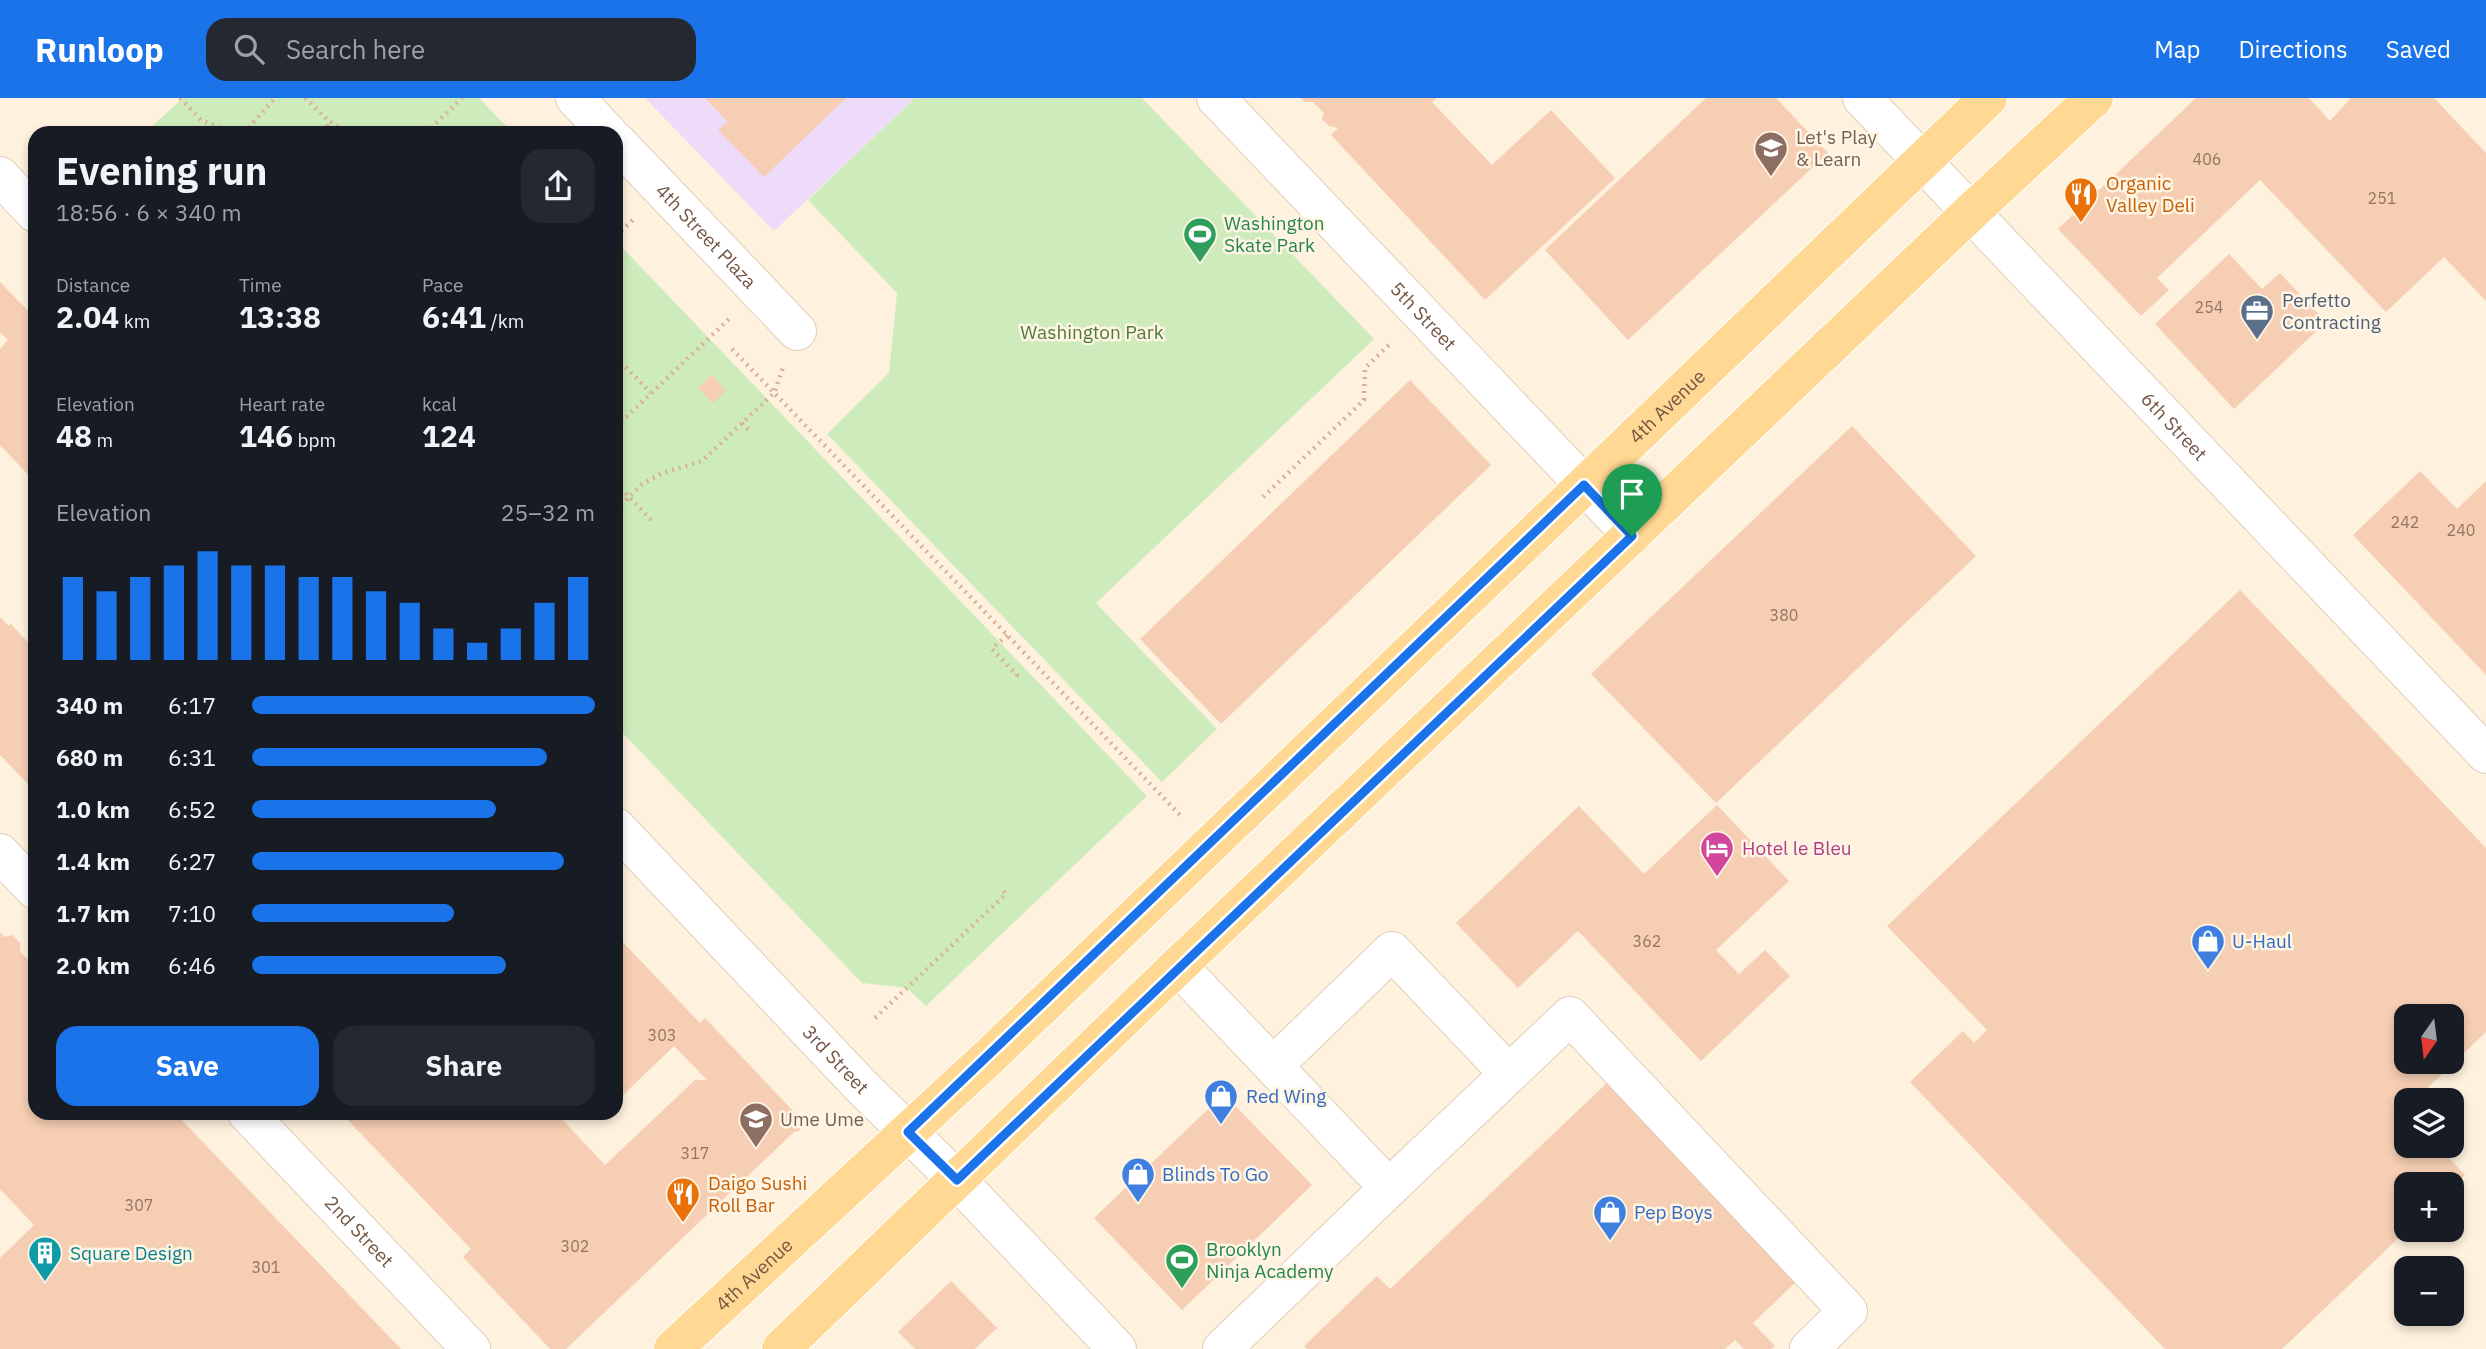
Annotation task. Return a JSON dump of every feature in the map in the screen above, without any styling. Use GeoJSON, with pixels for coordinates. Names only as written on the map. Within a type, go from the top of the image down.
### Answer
{"type":"FeatureCollection","features":[{"type":"Feature","properties":{"kind":"main road","name":"4th Avenue"},"geometry":{"type":"LineString","coordinates":[[673,1349],[908,1132],[1988,98]]}},
{"type":"Feature","properties":{"kind":"main road"},"geometry":{"type":"LineString","coordinates":[[781,1349],[1178,966],[1970,212],[2094,98]]}},
{"type":"Feature","properties":{"kind":"street"},"geometry":{"type":"LineString","coordinates":[[575,98],[601,126]]}},
{"type":"Feature","properties":{"kind":"street","name":"5th Street"},"geometry":{"type":"LineString","coordinates":[[1216,98],[1632,536]]}},
{"type":"Feature","properties":{"kind":"street","name":"6th Street"},"geometry":{"type":"LineString","coordinates":[[1862,98],[2486,754]]}},
{"type":"Feature","properties":{"kind":"street","name":"4th Street Plaza"},"geometry":{"type":"LineString","coordinates":[[623,148],[797,331]]}},
{"type":"Feature","properties":{"kind":"street"},"geometry":{"type":"LineString","coordinates":[[0,176],[28,206]]}},
{"type":"Feature","properties":{"kind":"street","name":"3rd Street"},"geometry":{"type":"LineString","coordinates":[[623,834],[861,1086],[957,1180],[1117,1349]]}},
{"type":"Feature","properties":{"kind":"street"},"geometry":{"type":"LineString","coordinates":[[0,853],[28,883]]}},
{"type":"Feature","properties":{"kind":"street"},"geometry":{"type":"LineString","coordinates":[[1273,1066],[1392,951],[1509,1074]]}},
{"type":"Feature","properties":{"kind":"street"},"geometry":{"type":"LineString","coordinates":[[1178,966],[1389,1188]]}},
{"type":"Feature","properties":{"kind":"street"},"geometry":{"type":"LineString","coordinates":[[1222,1349],[1570,1017],[1848,1311],[1809,1349]]}},
{"type":"Feature","properties":{"kind":"street","name":"2nd Street"},"geometry":{"type":"LineString","coordinates":[[254,1120],[471,1349]]}},
{"type":"Feature","properties":{"kind":"path"},"geometry":{"type":"LineString","coordinates":[[180,98],[201,120],[216,126]]}},
{"type":"Feature","properties":{"kind":"path"},"geometry":{"type":"LineString","coordinates":[[250,126],[275,98]]}},
{"type":"Feature","properties":{"kind":"path"},"geometry":{"type":"LineString","coordinates":[[305,98],[336,126]]}},
{"type":"Feature","properties":{"kind":"path"},"geometry":{"type":"LineString","coordinates":[[433,126],[462,98]]}},
{"type":"Feature","properties":{"kind":"path"},"geometry":{"type":"LineString","coordinates":[[327,126],[329,121]]}},
{"type":"Feature","properties":{"kind":"path"},"geometry":{"type":"LineString","coordinates":[[623,420],[759,291]]}},
{"type":"Feature","properties":{"kind":"path"},"geometry":{"type":"LineString","coordinates":[[623,502],[641,485],[662,473],[702,461],[774,393],[797,331]]}},
{"type":"Feature","properties":{"kind":"path"},"geometry":{"type":"LineString","coordinates":[[1263,497],[1364,401],[1365,368],[1390,344]]}},
{"type":"Feature","properties":{"kind":"path"},"geometry":{"type":"LineString","coordinates":[[732,349],[1180,815]]}},
{"type":"Feature","properties":{"kind":"path"},"geometry":{"type":"LineString","coordinates":[[623,364],[651,393]]}},
{"type":"Feature","properties":{"kind":"path"},"geometry":{"type":"LineString","coordinates":[[742,423],[750,431]]}},
{"type":"Feature","properties":{"kind":"path"},"geometry":{"type":"LineString","coordinates":[[623,491],[654,523]]}},
{"type":"Feature","properties":{"kind":"path"},"geometry":{"type":"LineString","coordinates":[[1007,635],[992,649],[1017,675],[1014,678]]}},
{"type":"Feature","properties":{"kind":"path"},"geometry":{"type":"LineString","coordinates":[[875,1018],[1006,894],[1003,890]]}},
{"type":"Feature","properties":{"kind":"shaded area"},"geometry":{"type":"Polygon","coordinates":[[[645,98],[915,98],[774,231],[645,98]]]}},
{"type":"Feature","properties":{"kind":"green space"},"geometry":{"type":"Polygon","coordinates":[[[183,98],[479,98],[506,126],[153,126],[183,98]]]}},
{"type":"Feature","properties":{"kind":"green space","name":"Washington Park"},"geometry":{"type":"Polygon","coordinates":[[[915,98],[1142,98],[1374,339],[1096,603],[1217,729],[1162,782],[827,434],[889,373],[897,293],[808,200],[915,98]]]}},
{"type":"Feature","properties":{"kind":"green space"},"geometry":{"type":"Polygon","coordinates":[[[623,248],[1147,796],[926,1006],[907,988],[862,983],[623,733],[623,248]]]}},
{"type":"Feature","properties":{"kind":"building"},"geometry":{"type":"Polygon","coordinates":[[[705,98],[846,98],[764,177],[718,130],[728,122],[705,98]]]}},
{"type":"Feature","properties":{"kind":"building"},"geometry":{"type":"Polygon","coordinates":[[[1301,98],[1437,98],[1432,102],[1492,165],[1551,110],[1615,178],[1485,300],[1331,135],[1338,128],[1329,126],[1322,119],[1324,113],[1313,102],[1305,102],[1301,98]]]}},
{"type":"Feature","properties":{"kind":"building"},"geometry":{"type":"Polygon","coordinates":[[[1706,98],[1776,98],[1828,153],[1628,340],[1545,250],[1706,98]]]}},
{"type":"Feature","properties":{"kind":"building"},"geometry":{"type":"Polygon","coordinates":[[[2196,98],[2309,98],[2330,121],[2351,98],[2434,98],[2486,153],[2486,301],[2444,257],[2386,312],[2260,180],[2157,278],[2169,290],[2141,316],[2058,229],[2196,98]]]}},
{"type":"Feature","properties":{"kind":"building","name":"Perfetto Contracting"},"geometry":{"type":"Polygon","coordinates":[[[2229,254],[2262,289],[2280,273],[2326,322],[2234,409],[2155,324],[2229,254]]]}},
{"type":"Feature","properties":{"kind":"building"},"geometry":{"type":"Polygon","coordinates":[[[0,282],[28,311],[28,475],[0,445],[0,349],[8,340],[0,332],[0,282]]]}},
{"type":"Feature","properties":{"kind":"building"},"geometry":{"type":"Polygon","coordinates":[[[712,375],[726,391],[713,403],[698,388],[712,375]]]}},
{"type":"Feature","properties":{"kind":"building"},"geometry":{"type":"Polygon","coordinates":[[[1410,380],[1491,465],[1221,724],[1140,639],[1410,380]]]}},
{"type":"Feature","properties":{"kind":"building"},"geometry":{"type":"Polygon","coordinates":[[[1852,426],[1976,556],[1716,803],[1591,674],[1852,426]]]}},
{"type":"Feature","properties":{"kind":"building"},"geometry":{"type":"Polygon","coordinates":[[[2420,471],[2457,509],[2486,481],[2486,675],[2353,535],[2420,471]]]}},
{"type":"Feature","properties":{"kind":"building","name":"U-Haul"},"geometry":{"type":"Polygon","coordinates":[[[2240,590],[2486,848],[2486,1032],[2464,1053],[2464,1004],[2394,1004],[2394,1074],[2442,1074],[2428,1088],[2394,1088],[2394,1158],[2449,1158],[2462,1172],[2394,1172],[2394,1242],[2282,1349],[2165,1349],[1910,1082],[1963,1031],[1974,1043],[1987,1030],[1887,926],[2240,590]]]}},
{"type":"Feature","properties":{"kind":"building"},"geometry":{"type":"Polygon","coordinates":[[[0,617],[9,626],[11,624],[28,642],[28,784],[0,755],[0,617]]]}},
{"type":"Feature","properties":{"kind":"building"},"geometry":{"type":"Polygon","coordinates":[[[1717,805],[1789,881],[1716,950],[1739,974],[1765,950],[1790,976],[1701,1061],[1578,931],[1518,988],[1456,923],[1579,806],[1644,874],[1717,805]]]}},
{"type":"Feature","properties":{"kind":"building"},"geometry":{"type":"Polygon","coordinates":[[[0,932],[4,937],[12,935],[20,943],[20,951],[28,960],[28,1120],[182,1120],[401,1349],[0,1349],[0,1258],[34,1225],[0,1189],[0,932]]]}},
{"type":"Feature","properties":{"kind":"building"},"geometry":{"type":"Polygon","coordinates":[[[623,942],[700,1023],[705,1018],[795,1113],[800,1115],[804,1123],[799,1131],[794,1132],[566,1349],[550,1349],[463,1257],[471,1249],[348,1120],[563,1120],[605,1165],[695,1080],[707,1080],[674,1046],[623,1095],[623,942]]]}},
{"type":"Feature","properties":{"kind":"building"},"geometry":{"type":"Polygon","coordinates":[[[1609,1081],[1798,1280],[1753,1323],[1775,1346],[1771,1349],[1744,1349],[1735,1340],[1725,1349],[1307,1349],[1304,1346],[1377,1276],[1390,1289],[1609,1081]]]}},
{"type":"Feature","properties":{"kind":"building"},"geometry":{"type":"Polygon","coordinates":[[[1224,1094],[1312,1185],[1182,1310],[1094,1218],[1224,1094]]]}},
{"type":"Feature","properties":{"kind":"building"},"geometry":{"type":"Polygon","coordinates":[[[951,1281],[997,1328],[975,1349],[915,1349],[898,1332],[951,1281]]]}},
{"type":"Feature","properties":{"kind":"place","name":"Let's Play & Learn"},"geometry":{"type":"Point","coordinates":[1771,178]}},
{"type":"Feature","properties":{"kind":"place","name":"Organic Valley Deli"},"geometry":{"type":"Point","coordinates":[2081,224]}},
{"type":"Feature","properties":{"kind":"place","name":"Washington Skate Park"},"geometry":{"type":"Point","coordinates":[1200,264]}},
{"type":"Feature","properties":{"kind":"place","name":"Perfetto Contracting"},"geometry":{"type":"Point","coordinates":[2257,341]}},
{"type":"Feature","properties":{"kind":"place","name":"Hotel le Bleu"},"geometry":{"type":"Point","coordinates":[1717,878]}},
{"type":"Feature","properties":{"kind":"place","name":"U-Haul"},"geometry":{"type":"Point","coordinates":[2208,971]}},
{"type":"Feature","properties":{"kind":"place","name":"Red Wing"},"geometry":{"type":"Point","coordinates":[1221,1126]}},
{"type":"Feature","properties":{"kind":"place","name":"Ume Ume"},"geometry":{"type":"Point","coordinates":[756,1149]}},
{"type":"Feature","properties":{"kind":"place","name":"Blinds To Go"},"geometry":{"type":"Point","coordinates":[1138,1204]}},
{"type":"Feature","properties":{"kind":"place","name":"Daigo Sushi Roll Bar"},"geometry":{"type":"Point","coordinates":[683,1224]}},
{"type":"Feature","properties":{"kind":"place","name":"Pep Boys"},"geometry":{"type":"Point","coordinates":[1610,1242]}},
{"type":"Feature","properties":{"kind":"place","name":"Square Design"},"geometry":{"type":"Point","coordinates":[45,1283]}},
{"type":"Feature","properties":{"kind":"place","name":"Brooklyn Ninja Academy"},"geometry":{"type":"Point","coordinates":[1182,1290]}},
{"type":"Feature","properties":{"kind":"route"},"geometry":{"type":"LineString","coordinates":[[1584,485],[1632,536],[957,1180],[908,1132],[1584,485]]}}]}
